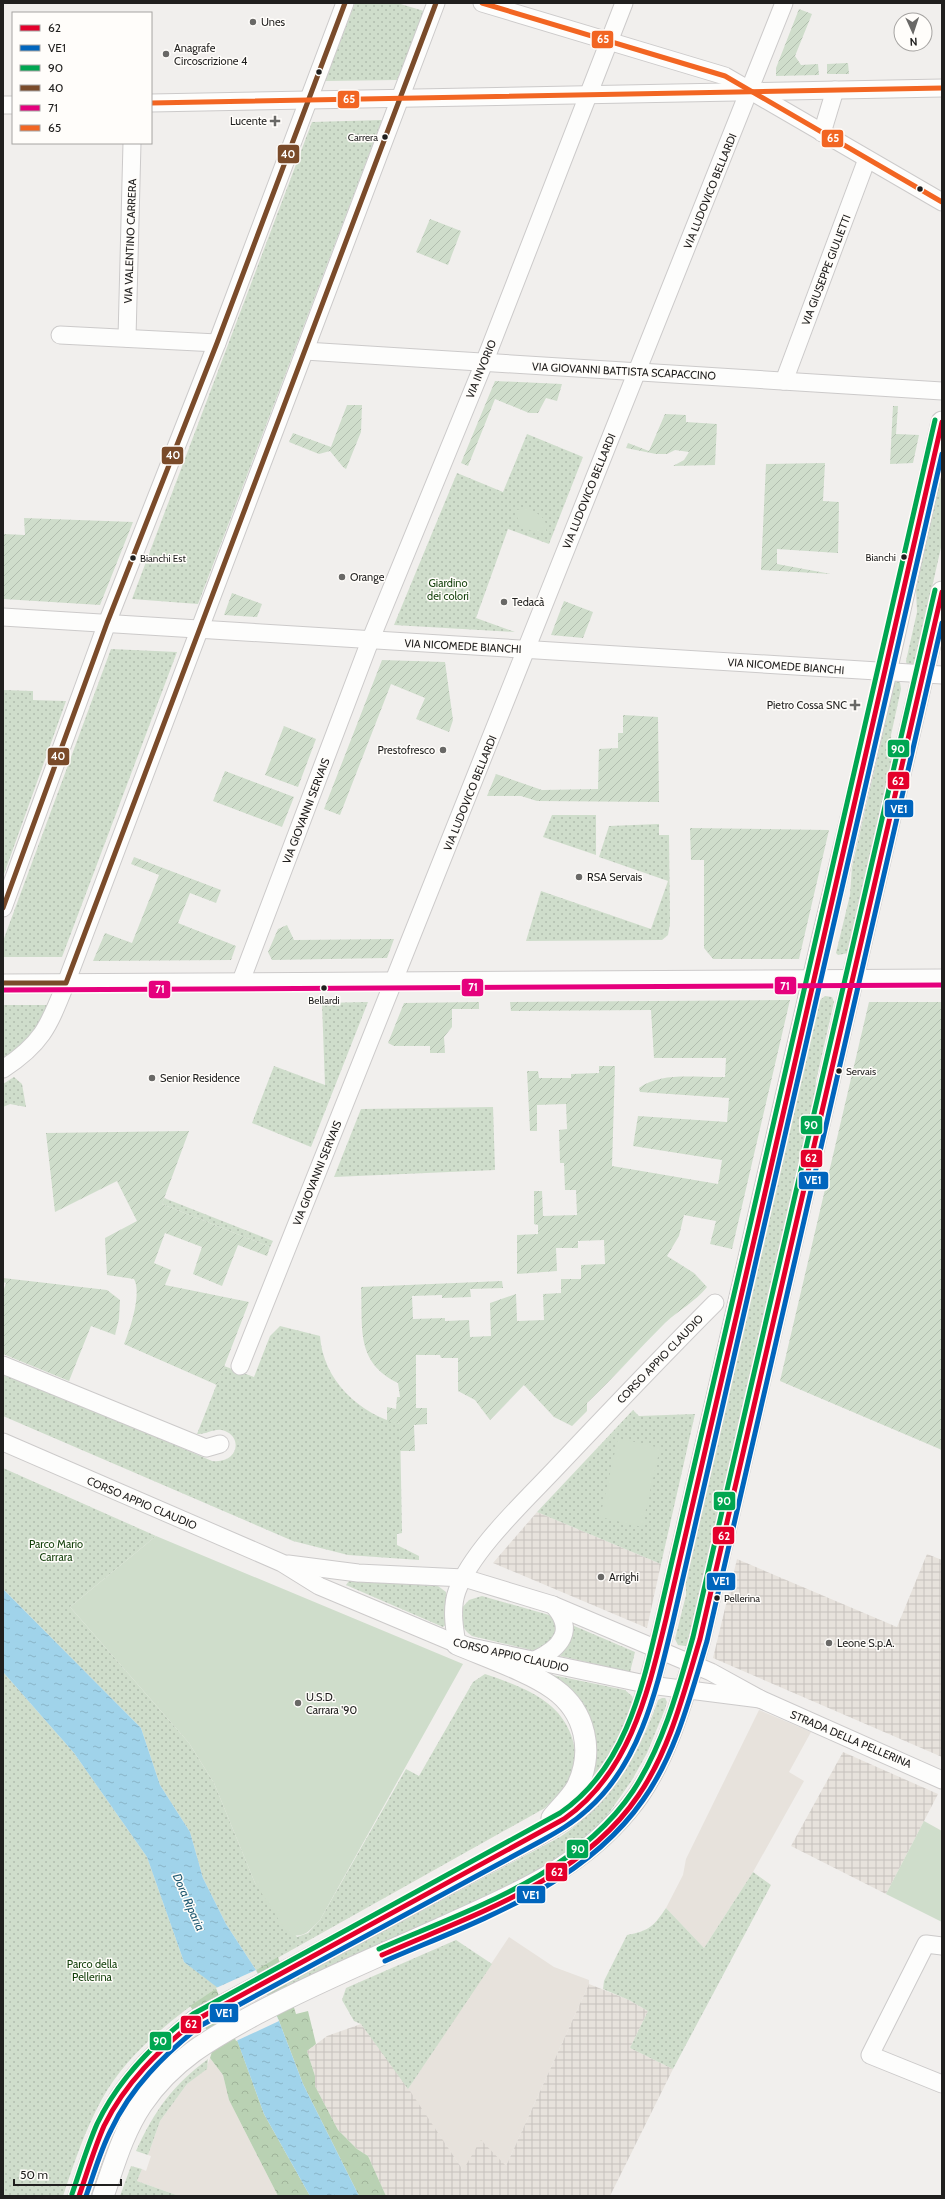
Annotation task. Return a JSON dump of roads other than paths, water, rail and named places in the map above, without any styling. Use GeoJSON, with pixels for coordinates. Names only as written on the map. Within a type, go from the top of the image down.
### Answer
{"type":"FeatureCollection","features":[{"type":"Feature","properties":{"kind":"main road"},"geometry":{"type":"LineString","coordinates":[[79,2196],[104,2128],[122,2093],[149,2060],[180,2033],[196,2020],[538,1835],[568,1817],[588,1800],[605,1780],[620,1758],[637,1724],[650,1685],[886,672],[942,422]]}},
{"type":"Feature","properties":{"kind":"main road"},"geometry":{"type":"LineString","coordinates":[[103,2196],[125,2135],[141,2105],[164,2076],[190,2053],[208,2040],[290,1996],[530,1888],[561,1870],[592,1846],[628,1810],[638,1796],[665,1746],[693,1664],[853,978],[932,675],[942,592]]}},
{"type":"Feature","properties":{"kind":"main road"},"geometry":{"type":"LineString","coordinates":[[457,1644],[554,1689],[572,1706],[583,1726],[586,1745],[586,1765],[576,1788],[538,1835]]}},
{"type":"Feature","properties":{"kind":"street"},"geometry":{"type":"LineString","coordinates":[[3,908],[108,623],[217,344],[345,3]]}},
{"type":"Feature","properties":{"kind":"street"},"geometry":{"type":"LineString","coordinates":[[3,1068],[31,1049],[42,1036],[66,983],[436,3]]}},
{"type":"Feature","properties":{"kind":"street"},"geometry":{"type":"LineString","coordinates":[[482,3],[725,76],[942,202]]}},
{"type":"Feature","properties":{"kind":"street"},"geometry":{"type":"LineString","coordinates":[[588,95],[624,3]]}},
{"type":"Feature","properties":{"kind":"street","name":"VIA LUDOVICO BELLARDI"},"geometry":{"type":"LineString","coordinates":[[395,980],[784,3]]}},
{"type":"Feature","properties":{"kind":"street"},"geometry":{"type":"LineString","coordinates":[[152,103],[942,88]]}},
{"type":"Feature","properties":{"kind":"street"},"geometry":{"type":"LineString","coordinates":[[822,133],[835,90]]}},
{"type":"Feature","properties":{"kind":"street","name":"VIA INVORIO"},"geometry":{"type":"LineString","coordinates":[[370,641],[484,363],[588,95]]}},
{"type":"Feature","properties":{"kind":"street","name":"VIA VALENTINO CARRERA"},"geometry":{"type":"LineString","coordinates":[[127,338],[132,144]]}},
{"type":"Feature","properties":{"kind":"street","name":"VIA GIUSEPPE GIULIETTI"},"geometry":{"type":"LineString","coordinates":[[784,381],[867,159]]}},
{"type":"Feature","properties":{"kind":"street"},"geometry":{"type":"LineString","coordinates":[[60,335],[217,344]]}},
{"type":"Feature","properties":{"kind":"street","name":"VIA GIOVANNI BATTISTA SCAPACCINO"},"geometry":{"type":"LineString","coordinates":[[305,352],[637,371],[942,391]]}},
{"type":"Feature","properties":{"kind":"street","name":"VIA NICOMEDE BIANCHI"},"geometry":{"type":"LineString","coordinates":[[3,616],[370,641],[527,649],[932,675]]}},
{"type":"Feature","properties":{"kind":"street","name":"VIA GIOVANNI SERVAIS"},"geometry":{"type":"LineString","coordinates":[[241,981],[370,641]]}},
{"type":"Feature","properties":{"kind":"street"},"geometry":{"type":"LineString","coordinates":[[3,983],[942,978]]}},
{"type":"Feature","properties":{"kind":"street","name":"VIA GIOVANNI SERVAIS"},"geometry":{"type":"LineString","coordinates":[[240,1366],[395,980]]}},
{"type":"Feature","properties":{"kind":"street","name":"CORSO APPIO CLAUDIO"},"geometry":{"type":"LineString","coordinates":[[464,1578],[475,1557],[526,1500],[715,1303]]}},
{"type":"Feature","properties":{"kind":"street"},"geometry":{"type":"LineString","coordinates":[[3,1365],[206,1448],[220,1444]]}},
{"type":"Feature","properties":{"kind":"street","name":"CORSO APPIO CLAUDIO"},"geometry":{"type":"LineString","coordinates":[[3,1442],[282,1563],[319,1586],[457,1644],[684,1691]]}},
{"type":"Feature","properties":{"kind":"street","name":"CORSO APPIO CLAUDIO"},"geometry":{"type":"LineString","coordinates":[[282,1563],[358,1573],[464,1578],[553,1606],[693,1664]]}},
{"type":"Feature","properties":{"kind":"street"},"geometry":{"type":"LineString","coordinates":[[457,1644],[453,1623],[454,1608],[458,1590],[464,1578]]}},
{"type":"Feature","properties":{"kind":"street"},"geometry":{"type":"LineString","coordinates":[[535,1660],[551,1653],[563,1638],[564,1625],[560,1613],[553,1606]]}},
{"type":"Feature","properties":{"kind":"street","name":"STRADA DELLA PELLERINA"},"geometry":{"type":"LineString","coordinates":[[693,1664],[711,1672],[760,1699],[942,1780]]}},
{"type":"Feature","properties":{"kind":"street","name":"STRADA DELLA PELLERINA"},"geometry":{"type":"LineString","coordinates":[[684,1691],[760,1699]]}},
{"type":"Feature","properties":{"kind":"street"},"geometry":{"type":"LineString","coordinates":[[942,1946],[926,1944],[870,2055],[942,2084]]}},
{"type":"Feature","properties":{"kind":"water","name":"Dora Riparia"},"geometry":{"type":"Polygon","coordinates":[[[3,1589],[141,1728],[160,1785],[190,1832],[203,1878],[226,1924],[256,1970],[279,2021],[303,2084],[359,2196],[310,2196],[264,2114],[218,1988],[184,1962],[147,1857],[74,1753],[3,1672],[3,1589]]]}},
{"type":"Feature","properties":{"kind":"place","name":"Unes"},"geometry":{"type":"Point","coordinates":[253,22]}},
{"type":"Feature","properties":{"kind":"place","name":"Anagrafe Circoscrizione 4"},"geometry":{"type":"Point","coordinates":[166,54]}},
{"type":"Feature","properties":{"kind":"place","name":"Lucente"},"geometry":{"type":"Point","coordinates":[275,121]}},
{"type":"Feature","properties":{"kind":"place","name":"Carrera"},"geometry":{"type":"Point","coordinates":[385,137]}},
{"type":"Feature","properties":{"kind":"place","name":"Bianchi"},"geometry":{"type":"Point","coordinates":[904,557]}},
{"type":"Feature","properties":{"kind":"place","name":"Bianchi Est"},"geometry":{"type":"Point","coordinates":[133,558]}},
{"type":"Feature","properties":{"kind":"place","name":"Orange"},"geometry":{"type":"Point","coordinates":[342,577]}},
{"type":"Feature","properties":{"kind":"place","name":"Tedacà"},"geometry":{"type":"Point","coordinates":[504,602]}},
{"type":"Feature","properties":{"kind":"place","name":"Pietro Cossa SNC"},"geometry":{"type":"Point","coordinates":[855,705]}},
{"type":"Feature","properties":{"kind":"place","name":"Prestofresco"},"geometry":{"type":"Point","coordinates":[443,750]}},
{"type":"Feature","properties":{"kind":"place","name":"RSA Servais"},"geometry":{"type":"Point","coordinates":[579,877]}},
{"type":"Feature","properties":{"kind":"place","name":"Bellardi"},"geometry":{"type":"Point","coordinates":[324,988]}},
{"type":"Feature","properties":{"kind":"place","name":"Servais"},"geometry":{"type":"Point","coordinates":[839,1071]}},
{"type":"Feature","properties":{"kind":"place","name":"Senior Residence"},"geometry":{"type":"Point","coordinates":[152,1078]}},
{"type":"Feature","properties":{"kind":"place","name":"Arrighi"},"geometry":{"type":"Point","coordinates":[601,1577]}},
{"type":"Feature","properties":{"kind":"place","name":"Pellerina"},"geometry":{"type":"Point","coordinates":[717,1598]}},
{"type":"Feature","properties":{"kind":"place","name":"Leone S.p.A."},"geometry":{"type":"Point","coordinates":[829,1643]}},
{"type":"Feature","properties":{"kind":"place","name":"U.S.D. Carrara '90"},"geometry":{"type":"Point","coordinates":[298,1703]}},
{"type":"Feature","properties":{"kind":"park label","name":"Giardino dei colori"},"geometry":{"type":"Point","coordinates":[448,589]}},
{"type":"Feature","properties":{"kind":"park label","name":"Parco Mario Carrara"},"geometry":{"type":"Point","coordinates":[56,1550]}},
{"type":"Feature","properties":{"kind":"park label","name":"Parco della Pellerina"},"geometry":{"type":"Point","coordinates":[92,1970]}}]}
